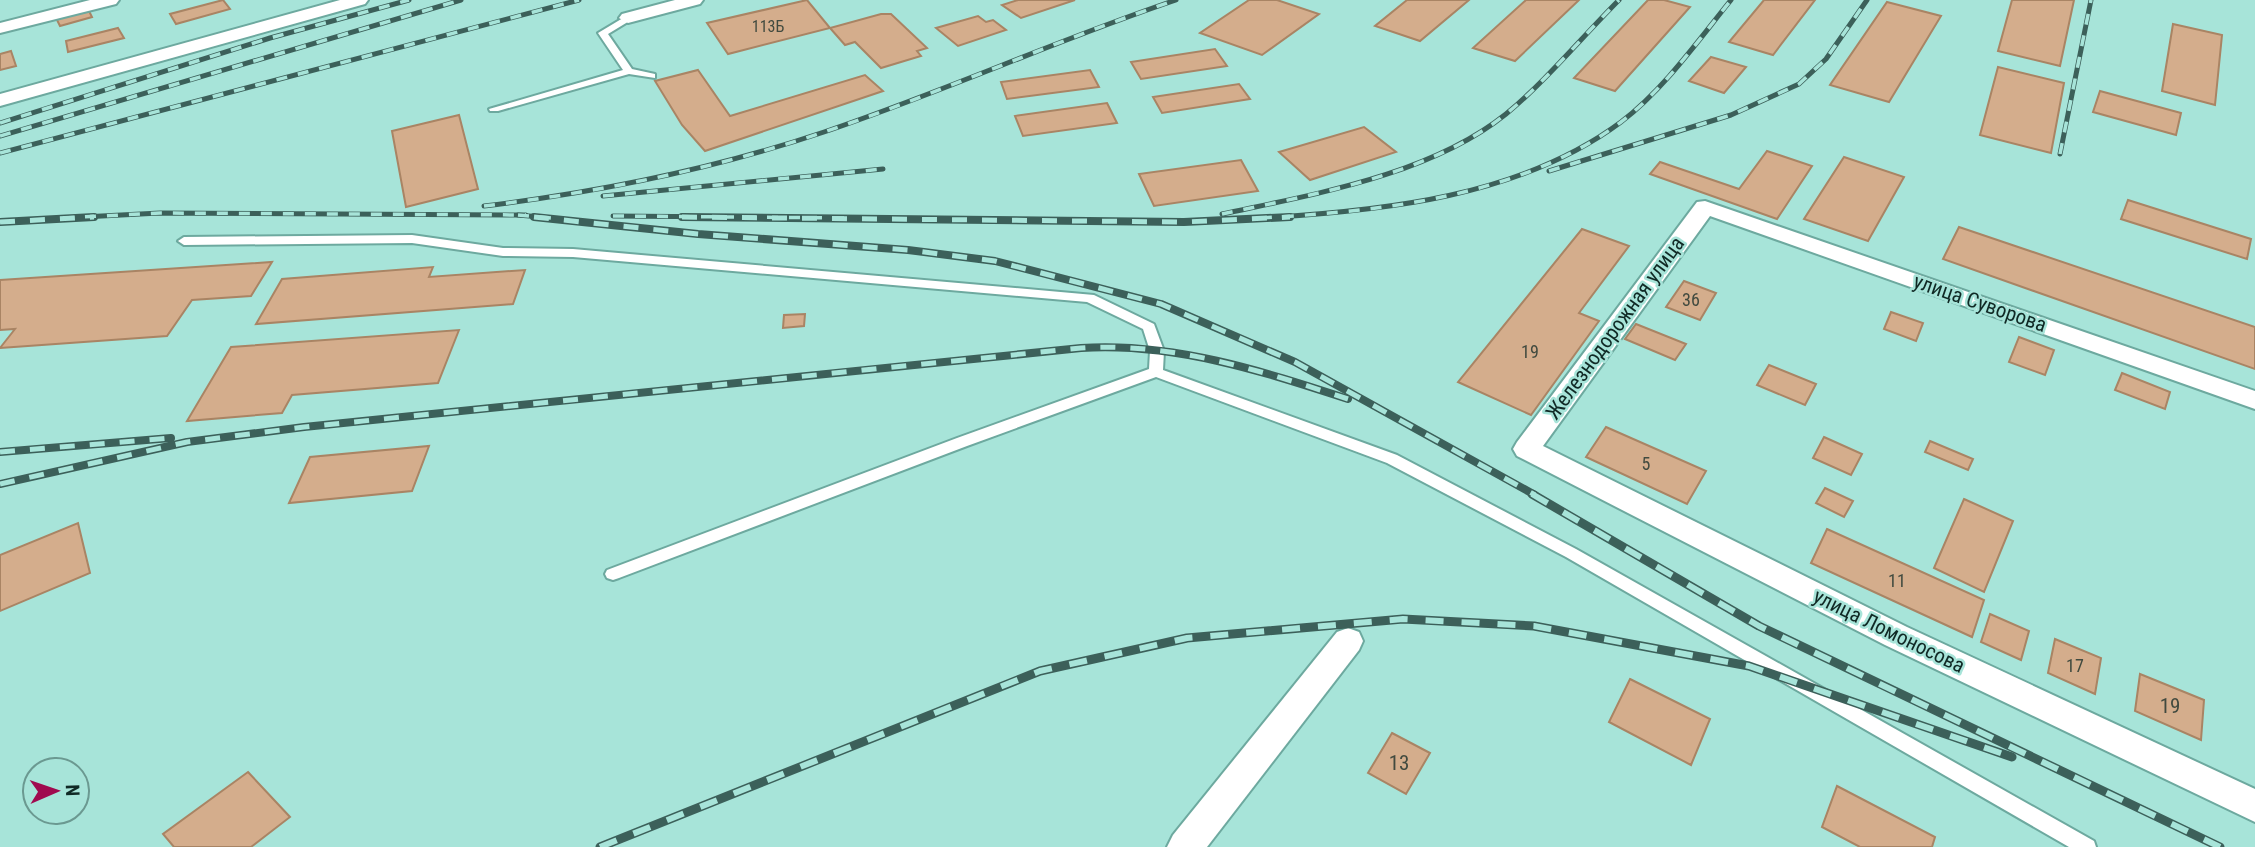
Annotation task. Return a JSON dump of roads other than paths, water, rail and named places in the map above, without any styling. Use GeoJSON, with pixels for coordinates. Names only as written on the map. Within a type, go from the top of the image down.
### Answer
{"type":"FeatureCollection","features":[{"type":"Feature","properties":{"kind":"street"},"geometry":{"type":"LineString","coordinates":[[0,28],[110,0]]}},
{"type":"Feature","properties":{"kind":"street"},"geometry":{"type":"LineString","coordinates":[[0,100],[359,0]]}},
{"type":"Feature","properties":{"kind":"street"},"geometry":{"type":"LineString","coordinates":[[628,18],[694,0]]}},
{"type":"Feature","properties":{"kind":"street","name":"улица Суворова"},"geometry":{"type":"LineString","coordinates":[[1704,207],[2255,400]]}},
{"type":"Feature","properties":{"kind":"street","name":"Железнодорожная улица"},"geometry":{"type":"LineString","coordinates":[[1526,449],[1704,207]]}},
{"type":"Feature","properties":{"kind":"street","name":"улица Ломоносова"},"geometry":{"type":"LineString","coordinates":[[1526,449],[1896,636],[2255,806]]}},
{"type":"Feature","properties":{"kind":"street"},"geometry":{"type":"LineString","coordinates":[[1185,847],[1348,641]]}},
{"type":"Feature","properties":{"kind":"lane"},"geometry":{"type":"LineString","coordinates":[[628,18],[603,33],[629,71]]}},
{"type":"Feature","properties":{"kind":"lane"},"geometry":{"type":"LineString","coordinates":[[494,109],[629,71],[651,76]]}},
{"type":"Feature","properties":{"kind":"lane"},"geometry":{"type":"LineString","coordinates":[[184,241],[412,239],[503,252],[573,253],[1090,298],[1149,327],[1157,351],[1156,372]]}},
{"type":"Feature","properties":{"kind":"lane"},"geometry":{"type":"LineString","coordinates":[[613,574],[1156,372],[1392,458],[1571,553],[2087,847]]}},
{"type":"Feature","properties":{"kind":"railway"},"geometry":{"type":"LineString","coordinates":[[0,123],[270,38],[409,0]]}},
{"type":"Feature","properties":{"kind":"railway"},"geometry":{"type":"LineString","coordinates":[[0,136],[461,0]]}},
{"type":"Feature","properties":{"kind":"railway"},"geometry":{"type":"LineString","coordinates":[[0,153],[579,0]]}},
{"type":"Feature","properties":{"kind":"railway"},"geometry":{"type":"LineString","coordinates":[[484,206],[571,194],[656,178],[783,145],[912,100],[1176,0]]}},
{"type":"Feature","properties":{"kind":"railway"},"geometry":{"type":"LineString","coordinates":[[1222,214],[1333,190],[1443,153],[1476,135],[1521,101],[1619,0]]}},
{"type":"Feature","properties":{"kind":"railway"},"geometry":{"type":"LineString","coordinates":[[1261,218],[1355,211],[1449,196],[1539,168],[1582,147],[1637,109],[1679,64],[1731,0]]}},
{"type":"Feature","properties":{"kind":"railway"},"geometry":{"type":"LineString","coordinates":[[1549,171],[1731,115],[1799,84],[1826,59],[1867,0]]}},
{"type":"Feature","properties":{"kind":"railway"},"geometry":{"type":"LineString","coordinates":[[2060,154],[2091,0]]}},
{"type":"Feature","properties":{"kind":"railway"},"geometry":{"type":"LineString","coordinates":[[603,196],[883,169]]}},
{"type":"Feature","properties":{"kind":"railway"},"geometry":{"type":"LineString","coordinates":[[63,218],[160,213],[526,215]]}},
{"type":"Feature","properties":{"kind":"railway"},"geometry":{"type":"LineString","coordinates":[[518,215],[551,218]]}},
{"type":"Feature","properties":{"kind":"railway"},"geometry":{"type":"LineString","coordinates":[[613,216],[848,218]]}},
{"type":"Feature","properties":{"kind":"railway"},"geometry":{"type":"LineString","coordinates":[[0,222],[94,217]]}},
{"type":"Feature","properties":{"kind":"railway"},"geometry":{"type":"LineString","coordinates":[[534,217],[698,234],[908,250],[995,261],[1161,304],[1295,362],[1535,495]]}},
{"type":"Feature","properties":{"kind":"railway"},"geometry":{"type":"LineString","coordinates":[[682,217],[1184,222],[1290,217]]}},
{"type":"Feature","properties":{"kind":"railway"},"geometry":{"type":"LineString","coordinates":[[0,484],[187,442],[304,427],[1081,348],[1115,347],[1183,354],[1250,369],[1348,399]]}},
{"type":"Feature","properties":{"kind":"railway"},"geometry":{"type":"LineString","coordinates":[[0,452],[171,438]]}},
{"type":"Feature","properties":{"kind":"railway"},"geometry":{"type":"LineString","coordinates":[[1532,494],[1759,626],[2220,847]]}},
{"type":"Feature","properties":{"kind":"railway"},"geometry":{"type":"LineString","coordinates":[[600,847],[1040,671],[1187,638],[1403,619],[1534,626],[1749,666],[2012,757]]}}]}
